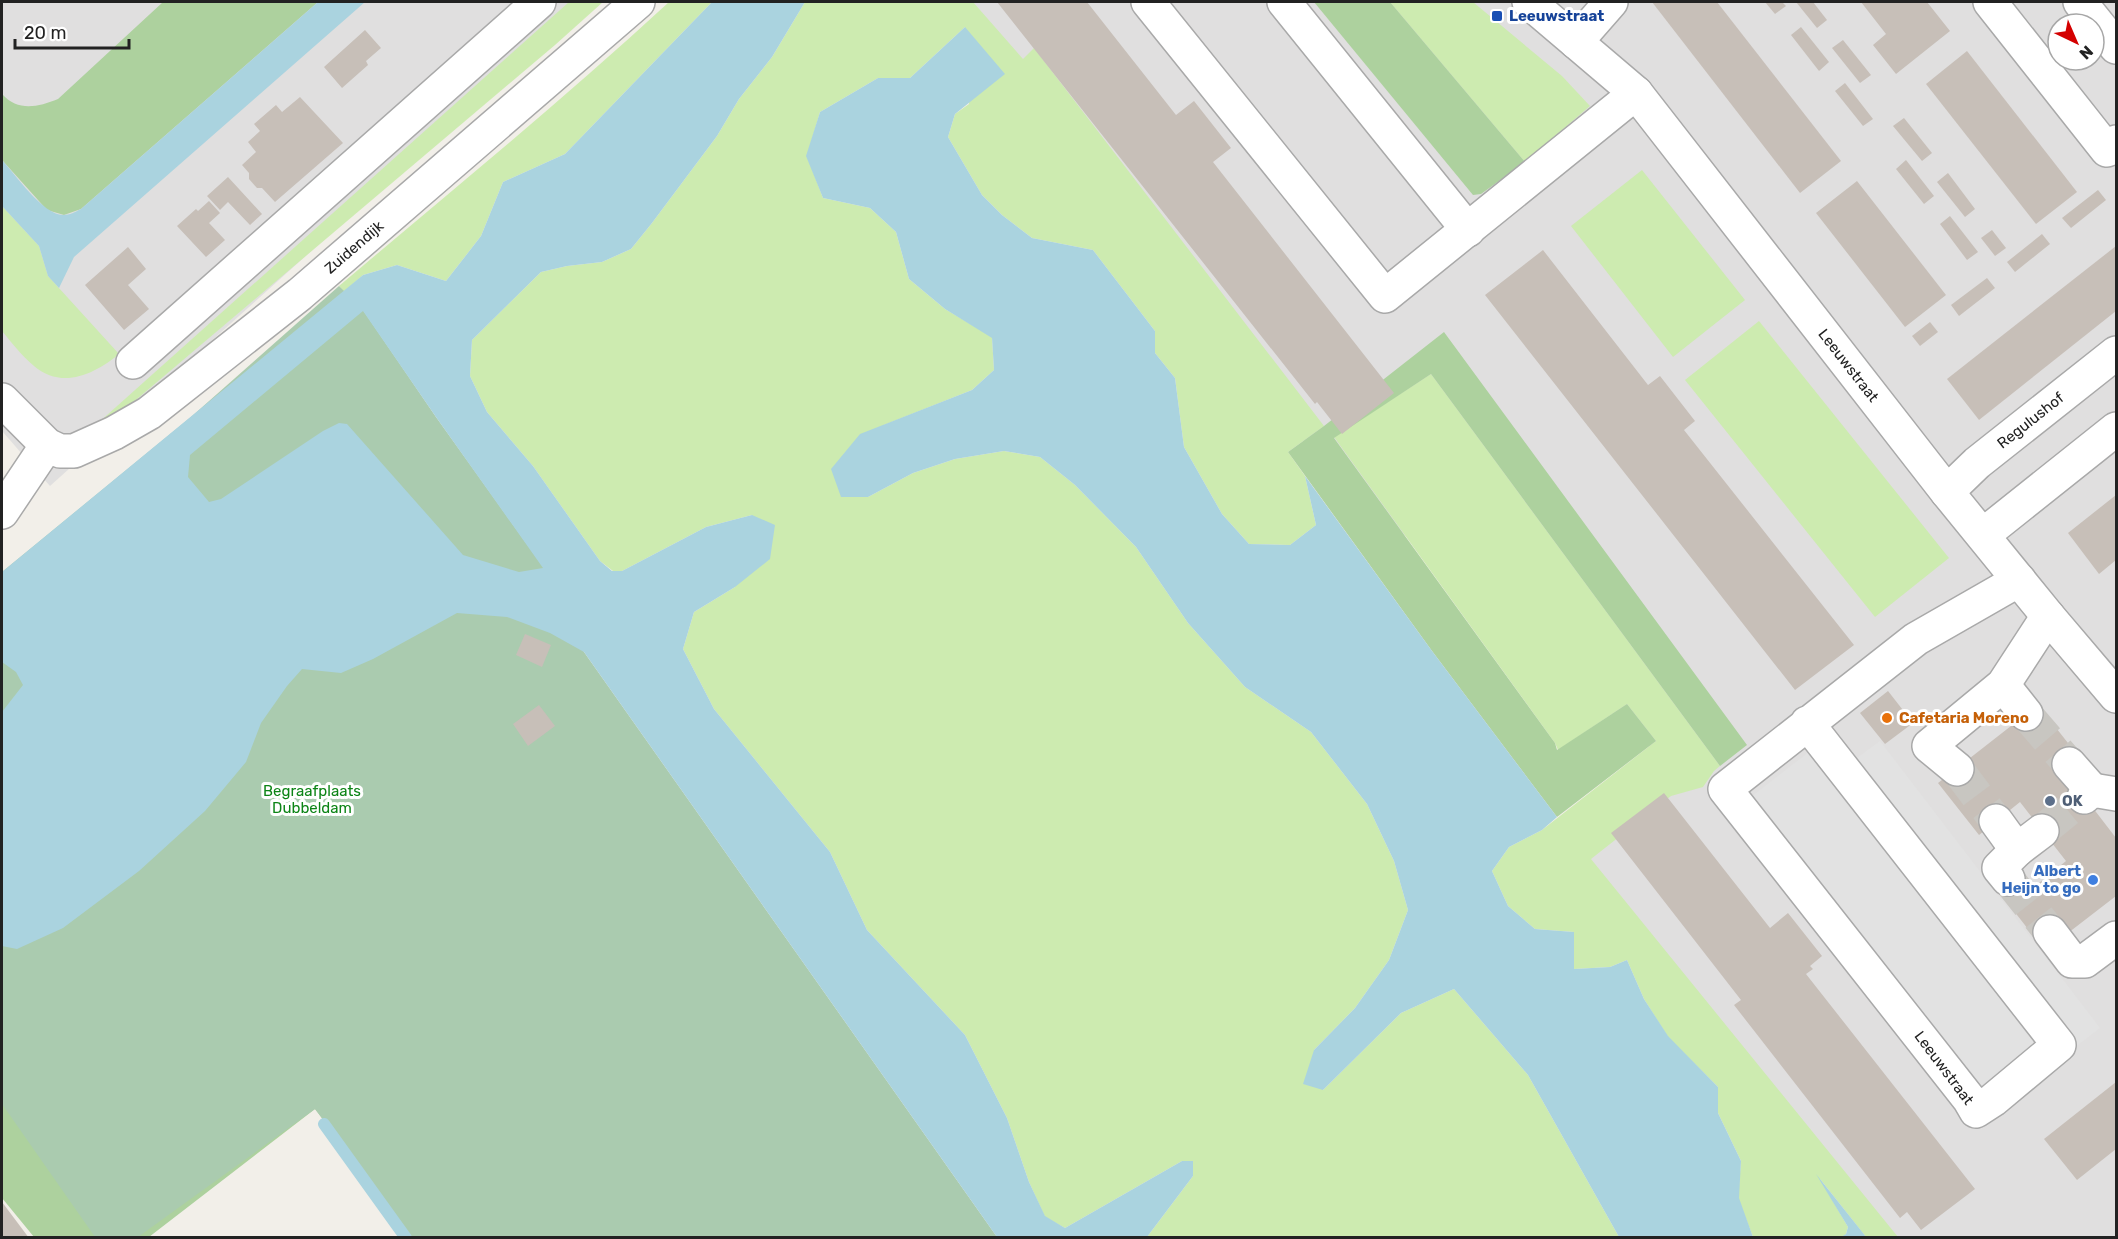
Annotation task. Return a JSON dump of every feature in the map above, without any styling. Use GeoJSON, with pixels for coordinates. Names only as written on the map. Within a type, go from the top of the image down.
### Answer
{"type":"FeatureCollection","features":[{"type":"Feature","properties":{"kind":"street"},"geometry":{"type":"LineString","coordinates":[[133,362],[539,2]]}},
{"type":"Feature","properties":{"kind":"street","name":"Zuidendijk"},"geometry":{"type":"LineString","coordinates":[[44,442],[60,451],[74,451],[114,433],[148,413],[300,294],[638,2]]}},
{"type":"Feature","properties":{"kind":"street"},"geometry":{"type":"LineString","coordinates":[[1148,2],[1385,296],[1635,93]]}},
{"type":"Feature","properties":{"kind":"street"},"geometry":{"type":"LineString","coordinates":[[1284,2],[1468,230]]}},
{"type":"Feature","properties":{"kind":"street","name":"Leeuwstraat"},"geometry":{"type":"LineString","coordinates":[[1529,2],[1635,93],[1947,492],[2116,696]]}},
{"type":"Feature","properties":{"kind":"street"},"geometry":{"type":"LineString","coordinates":[[1576,42],[1611,2]]}},
{"type":"Feature","properties":{"kind":"street"},"geometry":{"type":"LineString","coordinates":[[1990,2],[2107,150],[2116,142]]}},
{"type":"Feature","properties":{"kind":"street"},"geometry":{"type":"LineString","coordinates":[[2080,2],[2116,47]]}},
{"type":"Feature","properties":{"kind":"street","name":"Regulushof"},"geometry":{"type":"LineString","coordinates":[[1947,492],[1977,463],[2116,353]]}},
{"type":"Feature","properties":{"kind":"street"},"geometry":{"type":"LineString","coordinates":[[2,400],[44,442]]}},
{"type":"Feature","properties":{"kind":"street"},"geometry":{"type":"LineString","coordinates":[[1983,535],[2116,429]]}},
{"type":"Feature","properties":{"kind":"street"},"geometry":{"type":"LineString","coordinates":[[2,474],[44,442]]}},
{"type":"Feature","properties":{"kind":"street"},"geometry":{"type":"LineString","coordinates":[[2,512],[44,442]]}},
{"type":"Feature","properties":{"kind":"street","name":"Leeuwstraat"},"geometry":{"type":"LineString","coordinates":[[1807,723],[2059,1045],[1993,1100],[1976,1111],[1969,1099],[1725,789],[1807,723],[1916,639],[2019,580]]}},
{"type":"Feature","properties":{"kind":"street"},"geometry":{"type":"LineString","coordinates":[[1957,769],[1929,746],[2003,685],[2048,616]]}},
{"type":"Feature","properties":{"kind":"street"},"geometry":{"type":"LineString","coordinates":[[2003,685],[2026,714]]}},
{"type":"Feature","properties":{"kind":"street"},"geometry":{"type":"LineString","coordinates":[[2069,764],[2098,794]]}},
{"type":"Feature","properties":{"kind":"street"},"geometry":{"type":"LineString","coordinates":[[1996,821],[2022,853]]}},
{"type":"Feature","properties":{"kind":"street"},"geometry":{"type":"LineString","coordinates":[[2050,933],[2072,961],[2085,961],[2116,938]]}},
{"type":"Feature","properties":{"kind":"shaded area"},"geometry":{"type":"Polygon","coordinates":[[[2,2],[588,2],[50,486],[2,431],[2,2]]]}},
{"type":"Feature","properties":{"kind":"shaded area"},"geometry":{"type":"Polygon","coordinates":[[[945,2],[2116,2],[2116,1237],[1888,1237],[1583,861],[1666,760],[1320,462],[945,2]]]}},
{"type":"Feature","properties":{"kind":"shaded area"},"geometry":{"type":"Polygon","coordinates":[[[1836,731],[1857,758],[1880,741],[2100,1028],[1992,1111],[1751,797],[1836,731]]]}},
{"type":"Feature","properties":{"kind":"green space"},"geometry":{"type":"Polygon","coordinates":[[[163,2],[318,2],[81,209],[64,215],[47,210],[2,160],[2,94],[8,100],[21,106],[36,106],[58,99],[163,2]]]}},
{"type":"Feature","properties":{"kind":"green space"},"geometry":{"type":"Polygon","coordinates":[[[569,2],[603,2],[111,421],[97,424],[569,2]]]}},
{"type":"Feature","properties":{"kind":"green space"},"geometry":{"type":"Polygon","coordinates":[[[669,2],[712,2],[565,154],[503,182],[481,236],[446,281],[397,265],[363,275],[344,292],[339,286],[547,110],[669,2]]]}},
{"type":"Feature","properties":{"kind":"green space"},"geometry":{"type":"Polygon","coordinates":[[[805,2],[973,2],[1023,59],[1034,48],[1324,426],[1288,452],[1305,476],[1316,525],[1290,545],[1249,544],[1222,514],[1184,447],[1175,378],[1155,353],[1155,331],[1093,250],[1032,238],[1002,215],[982,195],[948,137],[955,114],[969,104],[965,27],[910,78],[878,78],[820,112],[807,156],[823,198],[870,208],[896,232],[909,279],[945,309],[992,337],[994,370],[972,390],[884,425],[868,497],[913,473],[955,459],[1004,451],[1040,457],[1075,485],[1136,547],[1188,623],[1245,687],[1311,732],[1367,804],[1394,861],[1408,910],[1389,960],[1355,1008],[1314,1050],[1323,1090],[1401,1013],[1454,989],[1528,1075],[1619,1237],[1147,1237],[1193,1176],[1192,1161],[1182,1161],[1065,1228],[1045,1217],[1029,1182],[1007,1118],[965,1035],[867,930],[830,852],[714,709],[683,649],[694,612],[735,587],[752,515],[706,527],[622,571],[613,571],[600,561],[533,466],[487,412],[470,376],[472,340],[541,272],[602,262],[631,249],[717,136],[739,99],[772,57],[805,2]]]}},
{"type":"Feature","properties":{"kind":"green space"},"geometry":{"type":"Polygon","coordinates":[[[1314,2],[1390,2],[1525,162],[1481,194],[1473,195],[1314,2]]]}},
{"type":"Feature","properties":{"kind":"green space"},"geometry":{"type":"Polygon","coordinates":[[[1390,2],[1473,2],[1562,76],[1590,106],[1525,162],[1390,2]]]}},
{"type":"Feature","properties":{"kind":"green space"},"geometry":{"type":"Polygon","coordinates":[[[1642,170],[1745,300],[1673,357],[1571,226],[1642,170]]]}},
{"type":"Feature","properties":{"kind":"green space"},"geometry":{"type":"Polygon","coordinates":[[[2,206],[39,246],[48,276],[119,354],[100,368],[67,378],[45,373],[21,354],[2,331],[2,206]]]}},
{"type":"Feature","properties":{"kind":"green space","name":"Begraafplaats Dubbeldam"},"geometry":{"type":"Polygon","coordinates":[[[339,286],[363,310],[544,568],[584,652],[997,1237],[412,1237],[315,1109],[138,1237],[95,1237],[2,1104],[2,572],[191,417],[339,286]]]}},
{"type":"Feature","properties":{"kind":"green space"},"geometry":{"type":"Polygon","coordinates":[[[1759,321],[1949,558],[1875,617],[1685,380],[1759,321]]]}},
{"type":"Feature","properties":{"kind":"green space"},"geometry":{"type":"Polygon","coordinates":[[[1444,332],[1747,745],[1720,766],[1431,374],[1334,438],[1555,743],[1557,750],[1627,704],[1656,741],[1557,817],[1432,651],[1288,452],[1444,332]]]}},
{"type":"Feature","properties":{"kind":"green space"},"geometry":{"type":"Polygon","coordinates":[[[1431,374],[1720,766],[1703,787],[1671,796],[1591,859],[1898,1237],[1866,1237],[1820,1179],[1848,1227],[1846,1234],[1841,1238],[1753,1237],[1738,1198],[1741,1161],[1718,1113],[1718,1087],[1668,1037],[1644,999],[1627,960],[1610,967],[1574,969],[1574,932],[1535,929],[1508,906],[1492,871],[1509,847],[1542,830],[1656,741],[1627,704],[1558,750],[1334,437],[1431,374]]]}},
{"type":"Feature","properties":{"kind":"green space"},"geometry":{"type":"Polygon","coordinates":[[[315,1037],[413,1237],[315,1109],[149,1237],[34,1237],[2,1198],[2,1049],[315,1037]]]}},
{"type":"Feature","properties":{"kind":"water"},"geometry":{"type":"Polygon","coordinates":[[[318,2],[365,2],[74,257],[59,288],[48,276],[39,246],[2,206],[2,160],[38,201],[55,213],[70,214],[81,209],[318,2]]]}},
{"type":"Feature","properties":{"kind":"water"},"geometry":{"type":"Polygon","coordinates":[[[712,2],[805,2],[772,57],[739,99],[717,136],[631,249],[602,262],[541,272],[472,340],[470,376],[487,412],[533,466],[600,561],[612,571],[622,571],[706,527],[752,515],[775,525],[770,559],[735,587],[694,612],[683,649],[714,709],[830,852],[867,930],[965,1035],[1007,1118],[1029,1182],[1045,1216],[1065,1228],[1182,1161],[1193,1161],[1193,1176],[1147,1237],[997,1237],[584,652],[550,633],[507,617],[457,613],[373,659],[341,673],[302,669],[261,723],[246,762],[205,811],[139,871],[63,928],[17,949],[2,946],[2,712],[23,685],[16,672],[2,662],[2,572],[363,275],[397,265],[446,281],[481,236],[503,182],[565,154],[712,2]],[[363,311],[190,455],[188,477],[209,502],[221,499],[323,431],[339,423],[347,424],[463,555],[519,572],[543,568],[363,311]]]}},
{"type":"Feature","properties":{"kind":"water"},"geometry":{"type":"Polygon","coordinates":[[[965,27],[1005,74],[955,114],[948,137],[982,195],[1002,215],[1032,238],[1093,250],[1155,331],[1155,353],[1175,378],[1184,447],[1222,514],[1249,544],[1290,545],[1316,525],[1305,476],[1432,651],[1557,817],[1542,830],[1509,847],[1492,871],[1508,906],[1535,929],[1574,932],[1574,969],[1610,967],[1627,960],[1644,999],[1668,1036],[1718,1087],[1718,1113],[1741,1161],[1739,1198],[1753,1237],[1619,1237],[1528,1075],[1454,989],[1401,1013],[1323,1090],[1303,1084],[1314,1050],[1355,1008],[1389,960],[1408,910],[1394,861],[1367,804],[1311,732],[1245,687],[1188,623],[1136,547],[1075,485],[1040,457],[1004,451],[955,459],[913,473],[868,497],[841,497],[831,469],[860,434],[972,390],[994,370],[992,338],[945,309],[909,279],[896,232],[870,208],[823,198],[806,156],[820,112],[878,78],[910,78],[965,27]]]}},
{"type":"Feature","properties":{"kind":"water"},"geometry":{"type":"Polygon","coordinates":[[[1816,1174],[1866,1237],[1841,1237],[1846,1234],[1848,1227],[1816,1174]]]}},
{"type":"Feature","properties":{"kind":"building"},"geometry":{"type":"Polygon","coordinates":[[[997,2],[1087,2],[1176,115],[1194,101],[1231,148],[1213,162],[1394,393],[1342,434],[1317,402],[1315,404],[997,2]]]}},
{"type":"Feature","properties":{"kind":"building"},"geometry":{"type":"Polygon","coordinates":[[[1652,2],[1717,2],[1841,161],[1800,193],[1652,2]]]}},
{"type":"Feature","properties":{"kind":"building"},"geometry":{"type":"Polygon","coordinates":[[[1765,2],[1782,2],[1786,6],[1775,14],[1765,2]]]}},
{"type":"Feature","properties":{"kind":"building"},"geometry":{"type":"Polygon","coordinates":[[[1796,2],[1813,2],[1827,20],[1817,28],[1796,2]]]}},
{"type":"Feature","properties":{"kind":"building"},"geometry":{"type":"Polygon","coordinates":[[[1861,2],[1927,2],[1950,31],[1896,74],[1873,45],[1886,34],[1861,2]]]}},
{"type":"Feature","properties":{"kind":"building"},"geometry":{"type":"Polygon","coordinates":[[[1801,27],[1829,62],[1819,71],[1791,35],[1801,27]]]}},
{"type":"Feature","properties":{"kind":"building"},"geometry":{"type":"Polygon","coordinates":[[[365,30],[381,48],[366,61],[368,65],[342,88],[324,67],[365,30]]]}},
{"type":"Feature","properties":{"kind":"building"},"geometry":{"type":"Polygon","coordinates":[[[1843,40],[1871,75],[1860,83],[1832,48],[1843,40]]]}},
{"type":"Feature","properties":{"kind":"building"},"geometry":{"type":"Polygon","coordinates":[[[1967,51],[2077,192],[2036,224],[1926,84],[1967,51]]]}},
{"type":"Feature","properties":{"kind":"building"},"geometry":{"type":"Polygon","coordinates":[[[1845,83],[1873,119],[1863,126],[1835,91],[1845,83]]]}},
{"type":"Feature","properties":{"kind":"building"},"geometry":{"type":"Polygon","coordinates":[[[300,97],[343,143],[275,202],[262,188],[257,188],[242,165],[256,152],[248,142],[260,131],[254,124],[276,105],[282,112],[300,97]]]}},
{"type":"Feature","properties":{"kind":"building"},"geometry":{"type":"Polygon","coordinates":[[[1904,118],[1932,153],[1922,161],[1893,126],[1904,118]]]}},
{"type":"Feature","properties":{"kind":"building"},"geometry":{"type":"Polygon","coordinates":[[[1906,160],[1934,196],[1924,204],[1896,169],[1906,160]]]}},
{"type":"Feature","properties":{"kind":"building"},"geometry":{"type":"Polygon","coordinates":[[[1948,173],[1975,209],[1965,217],[1937,182],[1948,173]]]}},
{"type":"Feature","properties":{"kind":"building"},"geometry":{"type":"Polygon","coordinates":[[[228,177],[262,214],[250,225],[228,202],[220,210],[207,196],[228,177]]]}},
{"type":"Feature","properties":{"kind":"building"},"geometry":{"type":"Polygon","coordinates":[[[1857,181],[1946,295],[1905,327],[1816,213],[1857,181]]]}},
{"type":"Feature","properties":{"kind":"building"},"geometry":{"type":"Polygon","coordinates":[[[2098,190],[2106,200],[2071,228],[2062,218],[2098,190]]]}},
{"type":"Feature","properties":{"kind":"building"},"geometry":{"type":"Polygon","coordinates":[[[209,201],[220,213],[209,223],[225,240],[206,257],[177,226],[209,201]]]}},
{"type":"Feature","properties":{"kind":"building"},"geometry":{"type":"Polygon","coordinates":[[[1950,216],[1978,252],[1967,260],[1940,224],[1950,216]]]}},
{"type":"Feature","properties":{"kind":"building"},"geometry":{"type":"Polygon","coordinates":[[[1992,230],[2006,248],[1995,256],[1981,238],[1992,230]]]}},
{"type":"Feature","properties":{"kind":"building"},"geometry":{"type":"Polygon","coordinates":[[[2042,234],[2050,244],[2015,272],[2007,262],[2042,234]]]}},
{"type":"Feature","properties":{"kind":"building"},"geometry":{"type":"Polygon","coordinates":[[[2116,246],[2116,311],[1979,420],[1947,379],[2116,246]]]}},
{"type":"Feature","properties":{"kind":"building"},"geometry":{"type":"Polygon","coordinates":[[[128,247],[146,269],[128,285],[149,309],[124,330],[85,285],[128,247]]]}},
{"type":"Feature","properties":{"kind":"building"},"geometry":{"type":"Polygon","coordinates":[[[1543,250],[1648,385],[1660,376],[1695,421],[1684,430],[1854,645],[1795,690],[1485,295],[1543,250]]]}},
{"type":"Feature","properties":{"kind":"building"},"geometry":{"type":"Polygon","coordinates":[[[1987,278],[1995,288],[1959,316],[1951,305],[1987,278]]]}},
{"type":"Feature","properties":{"kind":"building"},"geometry":{"type":"Polygon","coordinates":[[[1930,322],[1938,332],[1920,346],[1912,336],[1930,322]]]}},
{"type":"Feature","properties":{"kind":"building"},"geometry":{"type":"Polygon","coordinates":[[[2116,495],[2116,560],[2099,574],[2068,533],[2116,495]]]}},
{"type":"Feature","properties":{"kind":"building"},"geometry":{"type":"Polygon","coordinates":[[[525,634],[551,645],[542,667],[516,655],[525,634]]]}},
{"type":"Feature","properties":{"kind":"building"},"geometry":{"type":"Polygon","coordinates":[[[1888,691],[1913,723],[1885,744],[1860,713],[1888,691]]]}},
{"type":"Feature","properties":{"kind":"building"},"geometry":{"type":"Polygon","coordinates":[[[539,705],[555,726],[528,746],[513,724],[539,705]]]}},
{"type":"Feature","properties":{"kind":"building"},"geometry":{"type":"Polygon","coordinates":[[[2038,705],[2079,757],[2063,769],[2116,838],[2116,896],[2068,933],[2038,942],[1996,888],[2020,869],[2034,887],[2066,861],[2020,802],[1979,835],[1938,783],[2038,705]]]}},
{"type":"Feature","properties":{"kind":"building"},"geometry":{"type":"Polygon","coordinates":[[[1664,793],[1770,928],[1788,913],[1822,956],[1810,966],[1813,969],[1806,974],[1975,1189],[1921,1230],[1907,1212],[1900,1218],[1734,1005],[1741,1000],[1611,833],[1664,793]]]}},
{"type":"Feature","properties":{"kind":"building"},"geometry":{"type":"Polygon","coordinates":[[[2116,1082],[2116,1149],[2077,1180],[2044,1139],[2116,1082]]]}},
{"type":"Feature","properties":{"kind":"building"},"geometry":{"type":"Polygon","coordinates":[[[2,1202],[29,1238],[2,1238],[2,1202]]]}},
{"type":"Feature","properties":{"kind":"waterway"},"geometry":{"type":"LineString","coordinates":[[324,1124],[406,1238]]}},
{"type":"Feature","properties":{"kind":"tunnel"},"geometry":{"type":"LineString","coordinates":[[2026,714],[2069,764]]}},
{"type":"Feature","properties":{"kind":"tunnel"},"geometry":{"type":"LineString","coordinates":[[1957,769],[1996,821]]}},
{"type":"Feature","properties":{"kind":"tunnel"},"geometry":{"type":"LineString","coordinates":[[2042,831],[2084,797]]}},
{"type":"Feature","properties":{"kind":"tunnel"},"geometry":{"type":"LineString","coordinates":[[2008,879],[2050,932]]}},
{"type":"Feature","properties":{"kind":"place","name":"Leeuwstraat"},"geometry":{"type":"Point","coordinates":[1497,16]}},
{"type":"Feature","properties":{"kind":"place","name":"Cafetaria Moreno"},"geometry":{"type":"Point","coordinates":[1887,718]}},
{"type":"Feature","properties":{"kind":"place","name":"OK"},"geometry":{"type":"Point","coordinates":[2050,801]}},
{"type":"Feature","properties":{"kind":"place","name":"Albert Heijn to go"},"geometry":{"type":"Point","coordinates":[2093,880]}}]}
